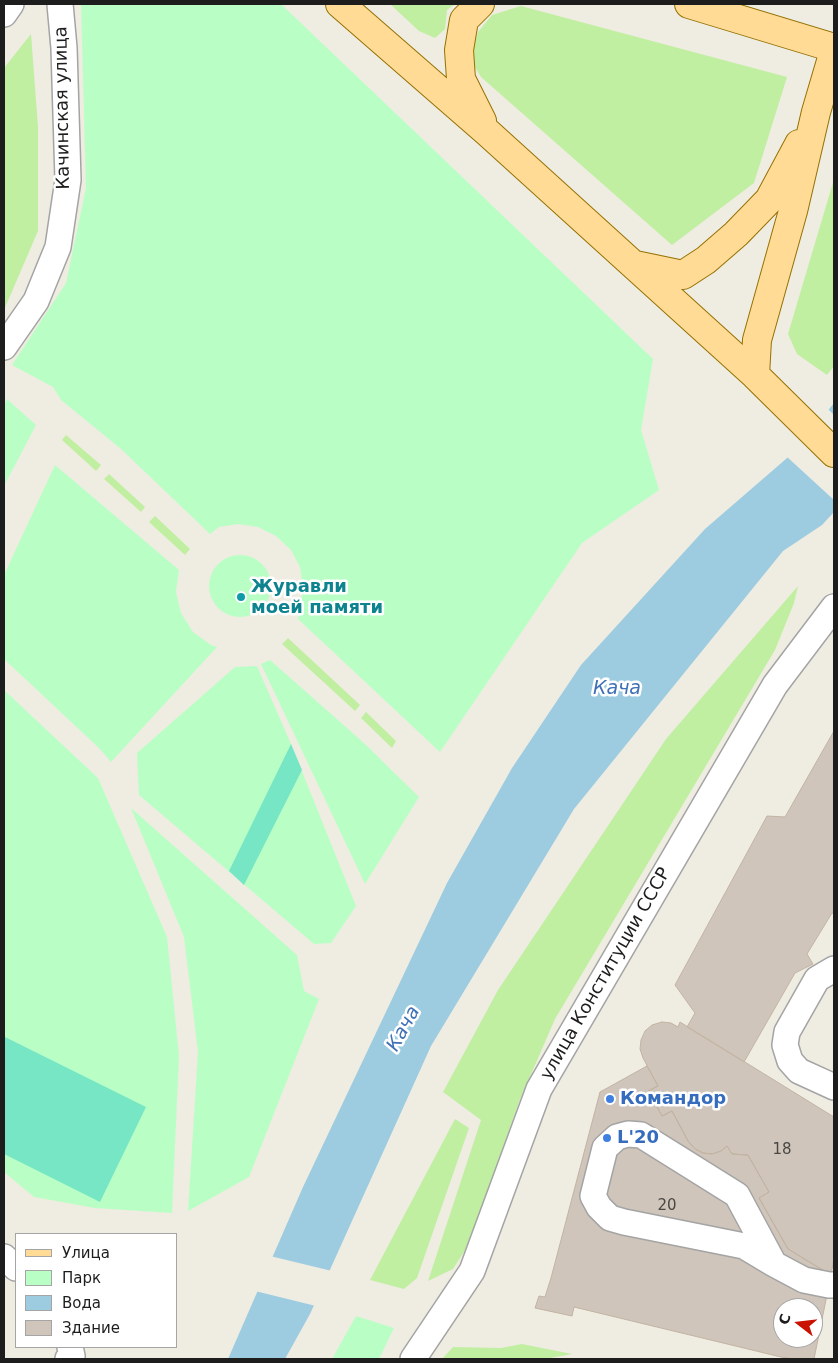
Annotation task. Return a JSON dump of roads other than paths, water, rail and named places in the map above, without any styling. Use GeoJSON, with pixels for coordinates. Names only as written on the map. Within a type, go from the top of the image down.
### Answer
{"type":"FeatureCollection","features":[{"type":"Feature","properties":{"kind":"main road"},"geometry":{"type":"LineString","coordinates":[[340,4],[487,132],[634,265],[755,375],[834,453]]}},
{"type":"Feature","properties":{"kind":"main road"},"geometry":{"type":"LineString","coordinates":[[480,4],[464,20],[458,50],[461,79],[487,132]]}},
{"type":"Feature","properties":{"kind":"main road"},"geometry":{"type":"LineString","coordinates":[[689,4],[834,49],[758,340],[755,375]]}},
{"type":"Feature","properties":{"kind":"main road"},"geometry":{"type":"LineString","coordinates":[[634,265],[683,275],[714,253],[736,234],[769,200],[816,112]]}},
{"type":"Feature","properties":{"kind":"street"},"geometry":{"type":"LineString","coordinates":[[4,14],[11,4]]}},
{"type":"Feature","properties":{"kind":"street","name":"Качинская улица"},"geometry":{"type":"LineString","coordinates":[[4,347],[36,301],[58,247],[68,180],[64,48],[60,4]]}},
{"type":"Feature","properties":{"kind":"street","name":"улица Конституции СССР"},"geometry":{"type":"LineString","coordinates":[[413,1359],[472,1271],[539,1089],[775,685],[834,607]]}},
{"type":"Feature","properties":{"kind":"street"},"geometry":{"type":"LineString","coordinates":[[834,968],[818,979],[787,1032],[785,1046],[790,1061],[799,1071],[834,1086]]}},
{"type":"Feature","properties":{"kind":"street"},"geometry":{"type":"LineString","coordinates":[[774,1264],[737,1196],[641,1135],[628,1134],[617,1137],[605,1148],[594,1196],[599,1207],[610,1218],[744,1246],[774,1264],[804,1280],[829,1285],[834,1284]]}},
{"type":"Feature","properties":{"kind":"street"},"geometry":{"type":"LineString","coordinates":[[4,1257],[15,1267]]}},
{"type":"Feature","properties":{"kind":"street"},"geometry":{"type":"LineString","coordinates":[[68,1359],[72,1356],[70,1348]]}},
{"type":"Feature","properties":{"kind":"water","name":"Кача"},"geometry":{"type":"Polygon","coordinates":[[[834,403],[834,512],[822,525],[783,551],[574,809],[431,1046],[310,1314],[285,1359],[228,1359],[303,1187],[447,883],[512,768],[581,665],[705,529],[794,452],[834,403]]]}},
{"type":"Feature","properties":{"kind":"place","name":"Журавли моей памяти"},"geometry":{"type":"Point","coordinates":[241,597]}},
{"type":"Feature","properties":{"kind":"place","name":"Командор"},"geometry":{"type":"Point","coordinates":[610,1099]}},
{"type":"Feature","properties":{"kind":"place","name":"L'20"},"geometry":{"type":"Point","coordinates":[607,1138]}}]}
